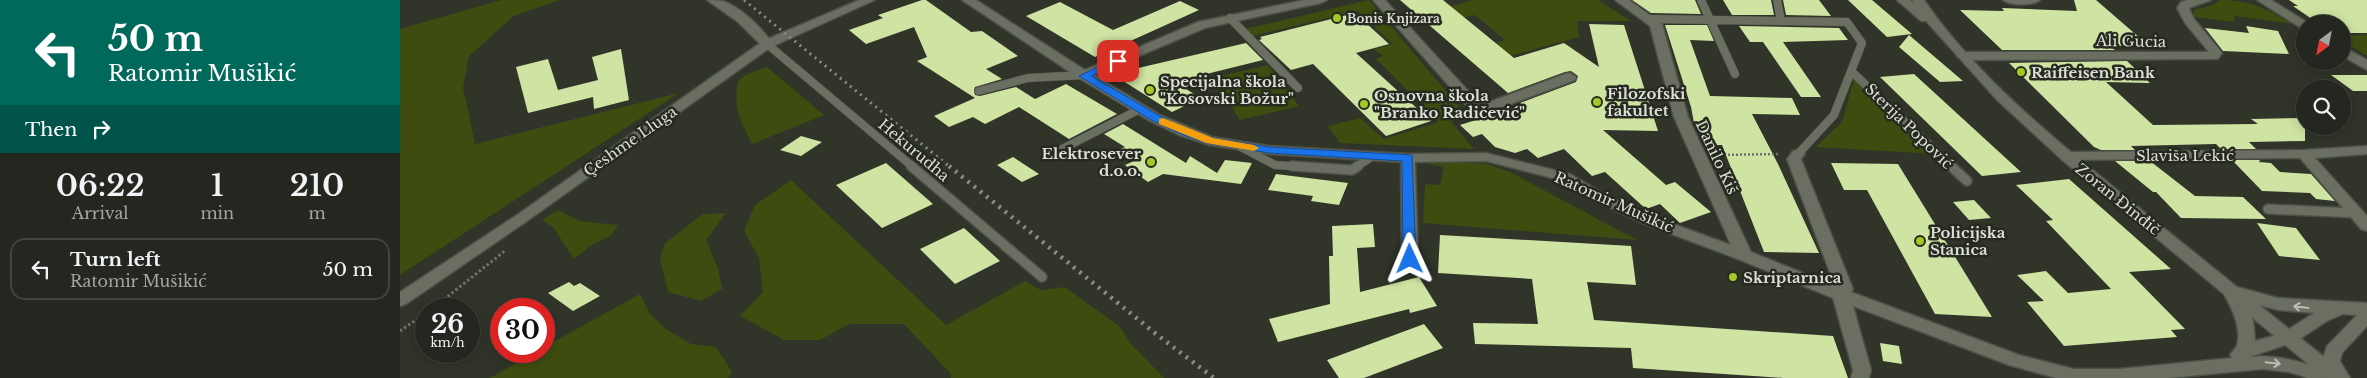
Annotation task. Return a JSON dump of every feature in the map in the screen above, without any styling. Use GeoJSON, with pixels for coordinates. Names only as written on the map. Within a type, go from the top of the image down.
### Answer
{"type":"FeatureCollection","features":[{"type":"Feature","properties":{"kind":"street"},"geometry":{"type":"LineString","coordinates":[[713,0],[735,12],[767,44]]}},
{"type":"Feature","properties":{"kind":"street","name":"Çeshme Lluga"},"geometry":{"type":"LineString","coordinates":[[400,300],[522,218],[767,44],[869,0]]}},
{"type":"Feature","properties":{"kind":"street","name":"Ratomir Mušikić"},"geometry":{"type":"LineString","coordinates":[[968,0],[1084,76],[1140,109],[1184,132],[1210,141],[1241,147],[1373,156],[1408,158],[1486,157],[1557,175],[1648,220],[1744,255],[1841,295],[2015,360],[2074,376],[2119,376],[2263,362],[2290,365],[2328,378]]}},
{"type":"Feature","properties":{"kind":"street"},"geometry":{"type":"LineString","coordinates":[[1084,76],[1202,25],[1320,0]]}},
{"type":"Feature","properties":{"kind":"street"},"geometry":{"type":"LineString","coordinates":[[1380,0],[1479,111],[1570,77]]}},
{"type":"Feature","properties":{"kind":"street"},"geometry":{"type":"LineString","coordinates":[[1621,0],[1651,19]]}},
{"type":"Feature","properties":{"kind":"street"},"geometry":{"type":"LineString","coordinates":[[1903,0],[1935,25]]}},
{"type":"Feature","properties":{"kind":"street","name":"Zoran Đinđič"},"geometry":{"type":"LineString","coordinates":[[1918,0],[1935,25],[1963,56],[2002,97],[2066,156],[2339,378]]}},
{"type":"Feature","properties":{"kind":"street"},"geometry":{"type":"LineString","coordinates":[[2009,0],[2034,0]]}},
{"type":"Feature","properties":{"kind":"street","name":"Ali Gucia"},"geometry":{"type":"LineString","coordinates":[[1963,56],[2214,56],[2216,53],[2189,20],[2183,8],[2184,4],[2205,0]]}},
{"type":"Feature","properties":{"kind":"street"},"geometry":{"type":"LineString","coordinates":[[2263,0],[2296,20]]}},
{"type":"Feature","properties":{"kind":"street","name":"Danilo Kiš"},"geometry":{"type":"LineString","coordinates":[[1651,19],[1656,24],[1681,117],[1744,255]]}},
{"type":"Feature","properties":{"kind":"street"},"geometry":{"type":"LineString","coordinates":[[2351,56],[2367,66]]}},
{"type":"Feature","properties":{"kind":"street","name":"Slaviša Lekić"},"geometry":{"type":"LineString","coordinates":[[2066,156],[2304,154],[2367,150]]}},
{"type":"Feature","properties":{"kind":"street"},"geometry":{"type":"LineString","coordinates":[[1798,154],[1794,159],[1845,289],[1841,295],[1862,370],[1860,378]]}},
{"type":"Feature","properties":{"kind":"street"},"geometry":{"type":"LineString","coordinates":[[2304,154],[2367,226]]}},
{"type":"Feature","properties":{"kind":"street"},"geometry":{"type":"LineString","coordinates":[[1408,158],[1410,259]]}},
{"type":"Feature","properties":{"kind":"street"},"geometry":{"type":"LineString","coordinates":[[2230,291],[2278,304],[2367,309]]}},
{"type":"Feature","properties":{"kind":"street"},"geometry":{"type":"LineString","coordinates":[[2230,291],[2243,311],[2248,334],[2245,350]]}},
{"type":"Feature","properties":{"kind":"street"},"geometry":{"type":"LineString","coordinates":[[2224,366],[2245,350],[2289,338],[2320,317],[2341,309]]}},
{"type":"Feature","properties":{"kind":"street"},"geometry":{"type":"LineString","coordinates":[[2339,378],[2331,361],[2333,351],[2367,315]]}},
{"type":"Feature","properties":{"kind":"lane"},"geometry":{"type":"LineString","coordinates":[[1701,0],[1735,74]]}},
{"type":"Feature","properties":{"kind":"lane"},"geometry":{"type":"LineString","coordinates":[[1777,0],[1781,21]]}},
{"type":"Feature","properties":{"kind":"lane"},"geometry":{"type":"LineString","coordinates":[[1230,18],[1298,88]]}},
{"type":"Feature","properties":{"kind":"lane","name":"Sterija Popović"},"geometry":{"type":"LineString","coordinates":[[1651,19],[1847,22],[1862,43],[1834,115],[1798,154]]}},
{"type":"Feature","properties":{"kind":"lane","name":"Hekurudha"},"geometry":{"type":"LineString","coordinates":[[767,44],[1042,277]]}},
{"type":"Feature","properties":{"kind":"lane","name":"Sterija Popović"},"geometry":{"type":"LineString","coordinates":[[1851,71],[1967,181]]}},
{"type":"Feature","properties":{"kind":"lane"},"geometry":{"type":"LineString","coordinates":[[979,91],[1028,78],[1084,76]]}},
{"type":"Feature","properties":{"kind":"lane"},"geometry":{"type":"LineString","coordinates":[[1060,150],[1140,109]]}},
{"type":"Feature","properties":{"kind":"lane"},"geometry":{"type":"LineString","coordinates":[[2268,209],[2355,213]]}},
{"type":"Feature","properties":{"kind":"path"},"geometry":{"type":"LineString","coordinates":[[1698,155],[1798,154]]}},
{"type":"Feature","properties":{"kind":"path"},"geometry":{"type":"LineString","coordinates":[[446,298],[499,257],[518,236],[522,218]]}},
{"type":"Feature","properties":{"kind":"path"},"geometry":{"type":"LineString","coordinates":[[400,332],[415,321]]}},
{"type":"Feature","properties":{"kind":"green space"},"geometry":{"type":"Polygon","coordinates":[[[501,0],[559,0],[514,16],[469,56],[463,88],[475,144],[679,93],[400,275],[400,29],[501,0]]]}},
{"type":"Feature","properties":{"kind":"green space"},"geometry":{"type":"Polygon","coordinates":[[[1369,0],[1466,115],[1451,122],[1474,149],[1340,143],[1328,126],[1360,118],[1384,139],[1439,122],[1376,59],[1383,56],[1374,49],[1393,44],[1357,11],[1252,36],[1245,29],[1369,0]]]}},
{"type":"Feature","properties":{"kind":"green space"},"geometry":{"type":"Polygon","coordinates":[[[1473,0],[1598,0],[1631,21],[1577,21],[1579,37],[1477,65],[1463,53],[1505,40],[1475,15],[1431,25],[1417,16],[1473,0]]]}},
{"type":"Feature","properties":{"kind":"green space"},"geometry":{"type":"Polygon","coordinates":[[[2220,0],[2249,3],[2291,24],[2235,16],[2234,22],[2194,17],[2194,10],[2212,5],[2220,0]]]}},
{"type":"Feature","properties":{"kind":"green space"},"geometry":{"type":"Polygon","coordinates":[[[2367,35],[2367,56],[2351,46],[2351,36],[2367,35]]]}},
{"type":"Feature","properties":{"kind":"green space"},"geometry":{"type":"Polygon","coordinates":[[[1268,65],[1299,106],[1240,120],[1212,78],[1268,65]]]}},
{"type":"Feature","properties":{"kind":"green space"},"geometry":{"type":"Polygon","coordinates":[[[767,67],[824,115],[752,144],[741,121],[737,107],[738,81],[747,74],[767,67]]]}},
{"type":"Feature","properties":{"kind":"green space"},"geometry":{"type":"Polygon","coordinates":[[[1854,79],[1937,154],[1816,147],[1842,122],[1854,79]]]}},
{"type":"Feature","properties":{"kind":"green space"},"geometry":{"type":"Polygon","coordinates":[[[1429,161],[1487,164],[1512,173],[1637,240],[1423,223],[1425,184],[1440,185],[1444,167],[1429,164],[1429,161]]]}},
{"type":"Feature","properties":{"kind":"green space"},"geometry":{"type":"Polygon","coordinates":[[[791,180],[946,325],[1025,281],[1041,290],[1065,287],[1120,327],[1131,344],[1164,378],[951,378],[951,374],[904,324],[849,324],[820,340],[784,340],[740,316],[763,292],[759,258],[744,231],[755,205],[791,180]]]}},
{"type":"Feature","properties":{"kind":"green space"},"geometry":{"type":"Polygon","coordinates":[[[558,210],[579,221],[618,225],[612,235],[590,246],[574,259],[553,227],[542,220],[558,210]]]}},
{"type":"Feature","properties":{"kind":"green space"},"geometry":{"type":"Polygon","coordinates":[[[726,213],[706,240],[718,268],[722,289],[701,301],[668,292],[660,258],[665,243],[703,214],[726,213]]]}},
{"type":"Feature","properties":{"kind":"green space"},"geometry":{"type":"Polygon","coordinates":[[[640,294],[650,314],[666,329],[691,344],[716,347],[732,372],[728,378],[490,378],[516,363],[555,363],[555,341],[640,294]]]}},
{"type":"Feature","properties":{"kind":"building"},"geometry":{"type":"Polygon","coordinates":[[[926,0],[971,32],[982,31],[1018,56],[986,69],[1002,79],[975,87],[975,95],[980,96],[1016,87],[1035,99],[1066,84],[1117,114],[1069,139],[1019,107],[985,124],[973,117],[949,127],[934,116],[975,98],[917,61],[927,57],[914,27],[866,44],[849,30],[883,18],[878,15],[926,0]]]}},
{"type":"Feature","properties":{"kind":"building"},"geometry":{"type":"Polygon","coordinates":[[[1400,0],[1443,0],[1514,58],[1564,43],[1599,67],[1589,24],[1624,25],[1658,131],[1603,130],[1666,185],[1675,182],[1711,212],[1680,223],[1660,204],[1646,209],[1605,172],[1592,176],[1564,149],[1538,158],[1527,149],[1515,153],[1495,147],[1482,134],[1473,137],[1460,125],[1523,105],[1520,103],[1576,82],[1578,76],[1571,71],[1565,72],[1508,93],[1400,0]]]}},
{"type":"Feature","properties":{"kind":"building"},"geometry":{"type":"Polygon","coordinates":[[[1632,0],[1695,0],[1701,14],[1651,13],[1632,0]]]}},
{"type":"Feature","properties":{"kind":"building"},"geometry":{"type":"Polygon","coordinates":[[[1723,0],[1771,0],[1774,15],[1732,15],[1723,0]]]}},
{"type":"Feature","properties":{"kind":"building"},"geometry":{"type":"Polygon","coordinates":[[[1783,0],[1819,0],[1831,16],[1786,15],[1783,0]]]}},
{"type":"Feature","properties":{"kind":"building"},"geometry":{"type":"Polygon","coordinates":[[[1848,0],[1872,0],[1912,34],[1887,37],[1848,0]]]}},
{"type":"Feature","properties":{"kind":"building"},"geometry":{"type":"Polygon","coordinates":[[[2074,0],[2096,0],[2148,45],[2110,46],[2115,50],[2002,50],[1960,10],[2004,11],[2002,8],[2077,11],[2074,0]]]}},
{"type":"Feature","properties":{"kind":"building"},"geometry":{"type":"Polygon","coordinates":[[[2289,0],[2367,0],[2367,33],[2351,33],[2351,15],[2306,15],[2293,6],[2298,6],[2289,0]]]}},
{"type":"Feature","properties":{"kind":"building"},"geometry":{"type":"Polygon","coordinates":[[[1180,1],[1199,10],[1095,57],[1026,16],[1060,2],[1113,30],[1180,1]]]}},
{"type":"Feature","properties":{"kind":"building"},"geometry":{"type":"Polygon","coordinates":[[[1355,13],[1389,44],[1356,53],[1431,121],[1386,136],[1313,64],[1291,70],[1259,40],[1262,39],[1260,37],[1355,13]]]}},
{"type":"Feature","properties":{"kind":"building"},"geometry":{"type":"Polygon","coordinates":[[[1665,25],[1707,25],[1714,41],[1690,40],[1710,96],[1792,98],[1800,115],[1752,114],[1778,164],[1819,253],[1764,252],[1722,145],[1705,145],[1699,131],[1695,128],[1691,107],[1665,25]]]}},
{"type":"Feature","properties":{"kind":"building"},"geometry":{"type":"Polygon","coordinates":[[[1739,26],[1839,28],[1848,40],[1783,42],[1821,97],[1801,97],[1763,42],[1750,42],[1739,26]]]}},
{"type":"Feature","properties":{"kind":"building"},"geometry":{"type":"Polygon","coordinates":[[[2246,26],[2278,31],[2289,54],[2223,51],[2205,28],[2249,33],[2246,26]]]}},
{"type":"Feature","properties":{"kind":"building"},"geometry":{"type":"Polygon","coordinates":[[[1909,35],[1963,81],[1940,82],[1899,47],[1909,35]]]}},
{"type":"Feature","properties":{"kind":"building"},"geometry":{"type":"Polygon","coordinates":[[[1246,43],[1263,60],[1174,82],[1201,98],[1172,112],[1120,79],[1128,76],[1121,72],[1246,43]]]}},
{"type":"Feature","properties":{"kind":"building"},"geometry":{"type":"Polygon","coordinates":[[[621,49],[629,100],[594,109],[593,97],[528,113],[516,67],[548,59],[558,90],[598,80],[592,57],[621,49]]]}},
{"type":"Feature","properties":{"kind":"building"},"geometry":{"type":"Polygon","coordinates":[[[2127,61],[2150,83],[2106,82],[2153,125],[2258,124],[2251,119],[2296,118],[2296,135],[2305,135],[2305,141],[2249,142],[2256,149],[2221,149],[2216,144],[2131,146],[2135,150],[2101,150],[2094,147],[2009,63],[2127,61]]]}},
{"type":"Feature","properties":{"kind":"building"},"geometry":{"type":"Polygon","coordinates":[[[1914,74],[2021,172],[1982,176],[1880,77],[1914,74]]]}},
{"type":"Feature","properties":{"kind":"building"},"geometry":{"type":"Polygon","coordinates":[[[2331,75],[2367,75],[2367,91],[2353,91],[2351,90],[2351,80],[2338,80],[2331,75]]]}},
{"type":"Feature","properties":{"kind":"building"},"geometry":{"type":"Polygon","coordinates":[[[1123,124],[1186,163],[1190,156],[1217,173],[1225,160],[1252,163],[1241,184],[1163,174],[1148,182],[1125,165],[1134,161],[1118,150],[1125,147],[1104,134],[1123,124]]]}},
{"type":"Feature","properties":{"kind":"building"},"geometry":{"type":"Polygon","coordinates":[[[801,136],[822,142],[801,156],[780,150],[801,136]]]}},
{"type":"Feature","properties":{"kind":"building"},"geometry":{"type":"Polygon","coordinates":[[[1013,157],[1039,174],[1022,182],[997,165],[1013,157]]]}},
{"type":"Feature","properties":{"kind":"building"},"geometry":{"type":"Polygon","coordinates":[[[2232,160],[2260,160],[2259,162],[2271,163],[2280,172],[2311,174],[2335,201],[2316,199],[2310,193],[2262,191],[2232,160]]]}},
{"type":"Feature","properties":{"kind":"building"},"geometry":{"type":"Polygon","coordinates":[[[2115,161],[2150,161],[2195,196],[2243,197],[2266,219],[2181,218],[2156,192],[2153,192],[2115,161]]]}},
{"type":"Feature","properties":{"kind":"building"},"geometry":{"type":"Polygon","coordinates":[[[886,163],[933,204],[882,228],[836,185],[886,163]]]}},
{"type":"Feature","properties":{"kind":"building","name":"Policijska Stanica"},"geometry":{"type":"Polygon","coordinates":[[[1831,163],[1898,164],[1992,317],[1935,314],[1867,190],[1844,190],[1831,163]]]}},
{"type":"Feature","properties":{"kind":"building"},"geometry":{"type":"Polygon","coordinates":[[[1276,174],[1348,183],[1339,205],[1311,201],[1313,196],[1268,190],[1276,174]]]}},
{"type":"Feature","properties":{"kind":"building"},"geometry":{"type":"Polygon","coordinates":[[[2069,179],[2171,269],[2129,272],[2185,329],[2171,330],[2177,337],[2064,346],[2027,302],[2044,301],[2017,275],[2046,271],[2068,293],[2111,289],[2046,221],[2053,220],[2016,185],[2069,179]]]}},
{"type":"Feature","properties":{"kind":"building"},"geometry":{"type":"Polygon","coordinates":[[[1974,200],[1991,218],[1969,220],[1953,202],[1974,200]]]}},
{"type":"Feature","properties":{"kind":"building"},"geometry":{"type":"Polygon","coordinates":[[[2257,223],[2296,228],[2320,260],[2279,256],[2257,223]]]}},
{"type":"Feature","properties":{"kind":"building"},"geometry":{"type":"Polygon","coordinates":[[[1373,224],[1375,247],[1357,248],[1360,292],[1419,277],[1437,306],[1410,313],[1409,309],[1278,342],[1269,319],[1330,304],[1329,256],[1333,256],[1332,226],[1373,224]]]}},
{"type":"Feature","properties":{"kind":"building"},"geometry":{"type":"Polygon","coordinates":[[[964,228],[1000,261],[955,284],[920,249],[964,228]]]}},
{"type":"Feature","properties":{"kind":"building"},"geometry":{"type":"Polygon","coordinates":[[[1440,235],[1631,246],[1636,285],[1587,282],[1594,320],[1833,336],[1848,378],[1784,378],[1633,368],[1631,348],[1475,344],[1473,323],[1538,324],[1532,279],[1438,273],[1440,235]]]}},
{"type":"Feature","properties":{"kind":"building"},"geometry":{"type":"Polygon","coordinates":[[[569,282],[574,286],[580,283],[600,296],[573,311],[548,293],[569,282]]]}},
{"type":"Feature","properties":{"kind":"building"},"geometry":{"type":"Polygon","coordinates":[[[1424,324],[1443,348],[1364,378],[1339,378],[1327,360],[1424,324]]]}},
{"type":"Feature","properties":{"kind":"building"},"geometry":{"type":"Polygon","coordinates":[[[1880,343],[1899,346],[1902,364],[1883,361],[1880,343]]]}},
{"type":"Feature","properties":{"kind":"railway"},"geometry":{"type":"LineString","coordinates":[[744,0],[950,167]]}},
{"type":"Feature","properties":{"kind":"railway"},"geometry":{"type":"LineString","coordinates":[[949,166],[1156,334],[1214,378]]}},
{"type":"Feature","properties":{"kind":"slow traffic"},"geometry":{"type":"LineString","coordinates":[[1163,122],[1210,141],[1254,148]]}},
{"type":"Feature","properties":{"kind":"place","name":"Bonis Knjizara"},"geometry":{"type":"Point","coordinates":[1337,18]}},
{"type":"Feature","properties":{"kind":"place","name":"Raiffeisen Bank"},"geometry":{"type":"Point","coordinates":[2021,72]}},
{"type":"Feature","properties":{"kind":"place","name":"Specijalna škola \"Kosovski Božur\""},"geometry":{"type":"Point","coordinates":[1150,90]}},
{"type":"Feature","properties":{"kind":"place","name":"Filozofski fakultet"},"geometry":{"type":"Point","coordinates":[1597,102]}},
{"type":"Feature","properties":{"kind":"place","name":"Osnovna škola \"Branko Radičević\""},"geometry":{"type":"Point","coordinates":[1364,104]}},
{"type":"Feature","properties":{"kind":"place","name":"Elektrosever d.o.o."},"geometry":{"type":"Point","coordinates":[1151,162]}},
{"type":"Feature","properties":{"kind":"place","name":"Policijska Stanica"},"geometry":{"type":"Point","coordinates":[1920,241]}},
{"type":"Feature","properties":{"kind":"place","name":"Skriptarnica"},"geometry":{"type":"Point","coordinates":[1733,277]}},
{"type":"Feature","properties":{"kind":"route"},"geometry":{"type":"LineString","coordinates":[[1118,61],[1084,76],[1155,118],[1184,132],[1210,141],[1269,150],[1408,158],[1410,259]]}}]}
